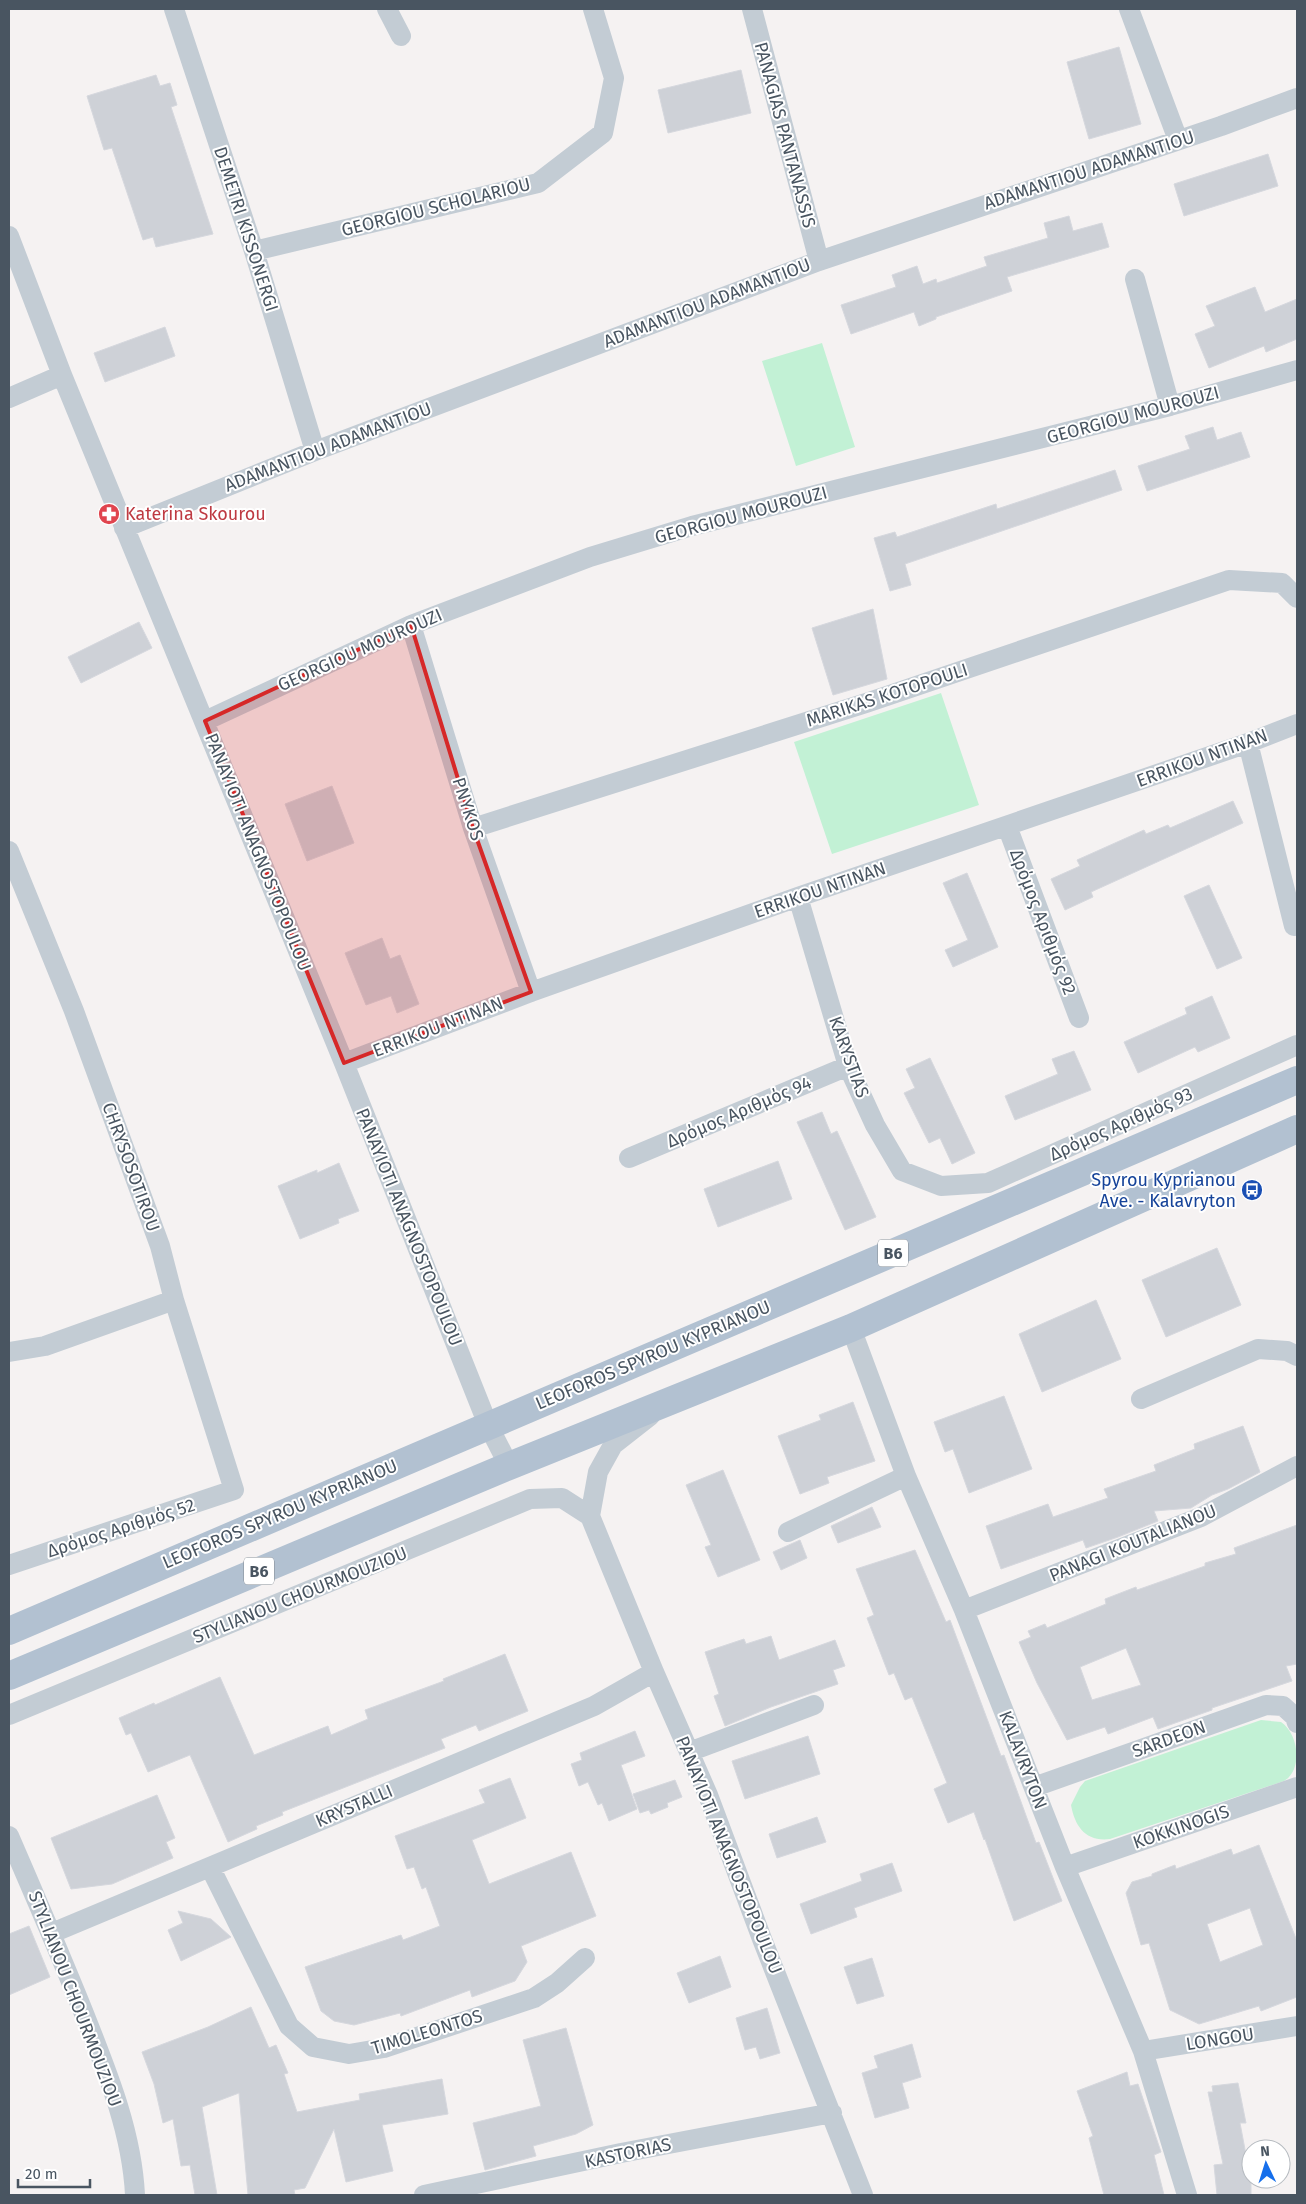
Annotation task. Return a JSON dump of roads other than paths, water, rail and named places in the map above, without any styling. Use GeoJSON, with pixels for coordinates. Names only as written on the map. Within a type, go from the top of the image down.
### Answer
{"type":"FeatureCollection","features":[{"type":"Feature","properties":{"kind":"main road","name":"LEOFOROS SPYROU KYPRIANOU"},"geometry":{"type":"LineString","coordinates":[[9,1631],[1297,1080]]}},
{"type":"Feature","properties":{"kind":"main road","name":"B6"},"geometry":{"type":"LineString","coordinates":[[9,1676],[509,1466],[851,1328],[1297,1129]]}},
{"type":"Feature","properties":{"kind":"street","name":"DEMETRI KISSONERGI"},"geometry":{"type":"LineString","coordinates":[[174,9],[254,251],[315,451]]}},
{"type":"Feature","properties":{"kind":"street"},"geometry":{"type":"LineString","coordinates":[[387,9],[401,36]]}},
{"type":"Feature","properties":{"kind":"street","name":"GEORGIOU SCHOLARIOU"},"geometry":{"type":"LineString","coordinates":[[254,251],[538,183],[603,133],[614,78],[593,9]]}},
{"type":"Feature","properties":{"kind":"street","name":"PANAGIAS PANTANASSIS"},"geometry":{"type":"LineString","coordinates":[[752,9],[819,261]]}},
{"type":"Feature","properties":{"kind":"street"},"geometry":{"type":"LineString","coordinates":[[1129,9],[1178,140]]}},
{"type":"Feature","properties":{"kind":"street","name":"ADAMANTIOU ADAMANTIOU"},"geometry":{"type":"LineString","coordinates":[[124,528],[315,451],[819,261],[1297,98]]}},
{"type":"Feature","properties":{"kind":"street","name":"PANAYIOTI ANAGNOSTOPOULOU"},"geometry":{"type":"LineString","coordinates":[[9,236],[62,375],[344,1063],[488,1425],[509,1466]]}},
{"type":"Feature","properties":{"kind":"street"},"geometry":{"type":"LineString","coordinates":[[1135,279],[1170,406]]}},
{"type":"Feature","properties":{"kind":"street","name":"GEORGIOU MOUROUZI"},"geometry":{"type":"LineString","coordinates":[[205,721],[411,625],[590,557],[692,526],[1170,406],[1297,370]]}},
{"type":"Feature","properties":{"kind":"street"},"geometry":{"type":"LineString","coordinates":[[9,398],[62,375]]}},
{"type":"Feature","properties":{"kind":"street","name":"MARIKAS KOTOPOULI"},"geometry":{"type":"LineString","coordinates":[[473,828],[866,703],[1229,580],[1282,583],[1297,598]]}},
{"type":"Feature","properties":{"kind":"street","name":"PNYKOS"},"geometry":{"type":"LineString","coordinates":[[411,625],[473,828],[531,992]]}},
{"type":"Feature","properties":{"kind":"street","name":"ERRIKOU NTINAN"},"geometry":{"type":"LineString","coordinates":[[344,1063],[531,992],[798,897],[1248,743],[1297,724]]}},
{"type":"Feature","properties":{"kind":"street"},"geometry":{"type":"LineString","coordinates":[[1248,743],[1294,926]]}},
{"type":"Feature","properties":{"kind":"street","name":"Δρόμος Αριθμός 92"},"geometry":{"type":"LineString","coordinates":[[1008,826],[1079,1018]]}},
{"type":"Feature","properties":{"kind":"street","name":"CHRYSOSOTIROU"},"geometry":{"type":"LineString","coordinates":[[9,851],[74,1011],[160,1246],[174,1300],[234,1490]]}},
{"type":"Feature","properties":{"kind":"street","name":"KARYSTIAS"},"geometry":{"type":"LineString","coordinates":[[798,897],[848,1066],[875,1126],[902,1171],[941,1186]]}},
{"type":"Feature","properties":{"kind":"street","name":"Δρόμος Αριθμός 93"},"geometry":{"type":"LineString","coordinates":[[941,1186],[988,1182],[1297,1046]]}},
{"type":"Feature","properties":{"kind":"street","name":"Δρόμος Αριθμός 94"},"geometry":{"type":"LineString","coordinates":[[629,1158],[848,1066]]}},
{"type":"Feature","properties":{"kind":"street"},"geometry":{"type":"LineString","coordinates":[[9,1352],[45,1346],[174,1300]]}},
{"type":"Feature","properties":{"kind":"street","name":"KALAVRYTON"},"geometry":{"type":"LineString","coordinates":[[851,1328],[906,1476],[964,1610],[1065,1867],[1143,2051],[1187,2195]]}},
{"type":"Feature","properties":{"kind":"street"},"geometry":{"type":"LineString","coordinates":[[1140,1399],[1258,1349],[1287,1351],[1297,1356]]}},
{"type":"Feature","properties":{"kind":"street"},"geometry":{"type":"LineString","coordinates":[[590,1516],[598,1472],[613,1445],[666,1402]]}},
{"type":"Feature","properties":{"kind":"street","name":"PANAGI KOUTALIANOU"},"geometry":{"type":"LineString","coordinates":[[964,1610],[1202,1518],[1297,1466]]}},
{"type":"Feature","properties":{"kind":"street"},"geometry":{"type":"LineString","coordinates":[[788,1532],[906,1476]]}},
{"type":"Feature","properties":{"kind":"street","name":"Δρόμος Αριθμός 52"},"geometry":{"type":"LineString","coordinates":[[9,1565],[234,1490]]}},
{"type":"Feature","properties":{"kind":"street","name":"STYLIANOU CHOURMOUZIOU"},"geometry":{"type":"LineString","coordinates":[[9,1715],[530,1499],[562,1498],[590,1516]]}},
{"type":"Feature","properties":{"kind":"street","name":"PANAYIOTI ANAGNOSTOPOULOU"},"geometry":{"type":"LineString","coordinates":[[590,1516],[654,1672],[708,1795],[762,1939],[863,2195]]}},
{"type":"Feature","properties":{"kind":"street","name":"KRYSTALLI"},"geometry":{"type":"LineString","coordinates":[[52,1934],[594,1706],[654,1672]]}},
{"type":"Feature","properties":{"kind":"street","name":"SARDEON"},"geometry":{"type":"LineString","coordinates":[[1034,1787],[1266,1705],[1283,1706],[1295,1717],[1297,1723]]}},
{"type":"Feature","properties":{"kind":"street"},"geometry":{"type":"LineString","coordinates":[[689,1752],[814,1706]]}},
{"type":"Feature","properties":{"kind":"street","name":"KOKKINOGIS"},"geometry":{"type":"LineString","coordinates":[[1065,1867],[1297,1787]]}},
{"type":"Feature","properties":{"kind":"street","name":"STYLIANOU CHOURMOUZIOU"},"geometry":{"type":"LineString","coordinates":[[9,1836],[52,1934],[114,2091],[134,2175],[135,2195]]}},
{"type":"Feature","properties":{"kind":"street","name":"TIMOLEONTOS"},"geometry":{"type":"LineString","coordinates":[[210,1867],[289,2026],[313,2047],[349,2054],[384,2048],[534,1998],[557,1984],[585,1958]]}},
{"type":"Feature","properties":{"kind":"street","name":"LONGOU"},"geometry":{"type":"LineString","coordinates":[[1143,2051],[1297,2026]]}},
{"type":"Feature","properties":{"kind":"street","name":"KASTORIAS"},"geometry":{"type":"LineString","coordinates":[[424,2195],[621,2153],[832,2113]]}},
{"type":"Feature","properties":{"kind":"place","name":"Katerina Skourou"},"geometry":{"type":"Point","coordinates":[109,514]}},
{"type":"Feature","properties":{"kind":"place","name":"Spyrou Kyprianou Ave. - Kalavryton"},"geometry":{"type":"Point","coordinates":[1252,1190]}}]}
